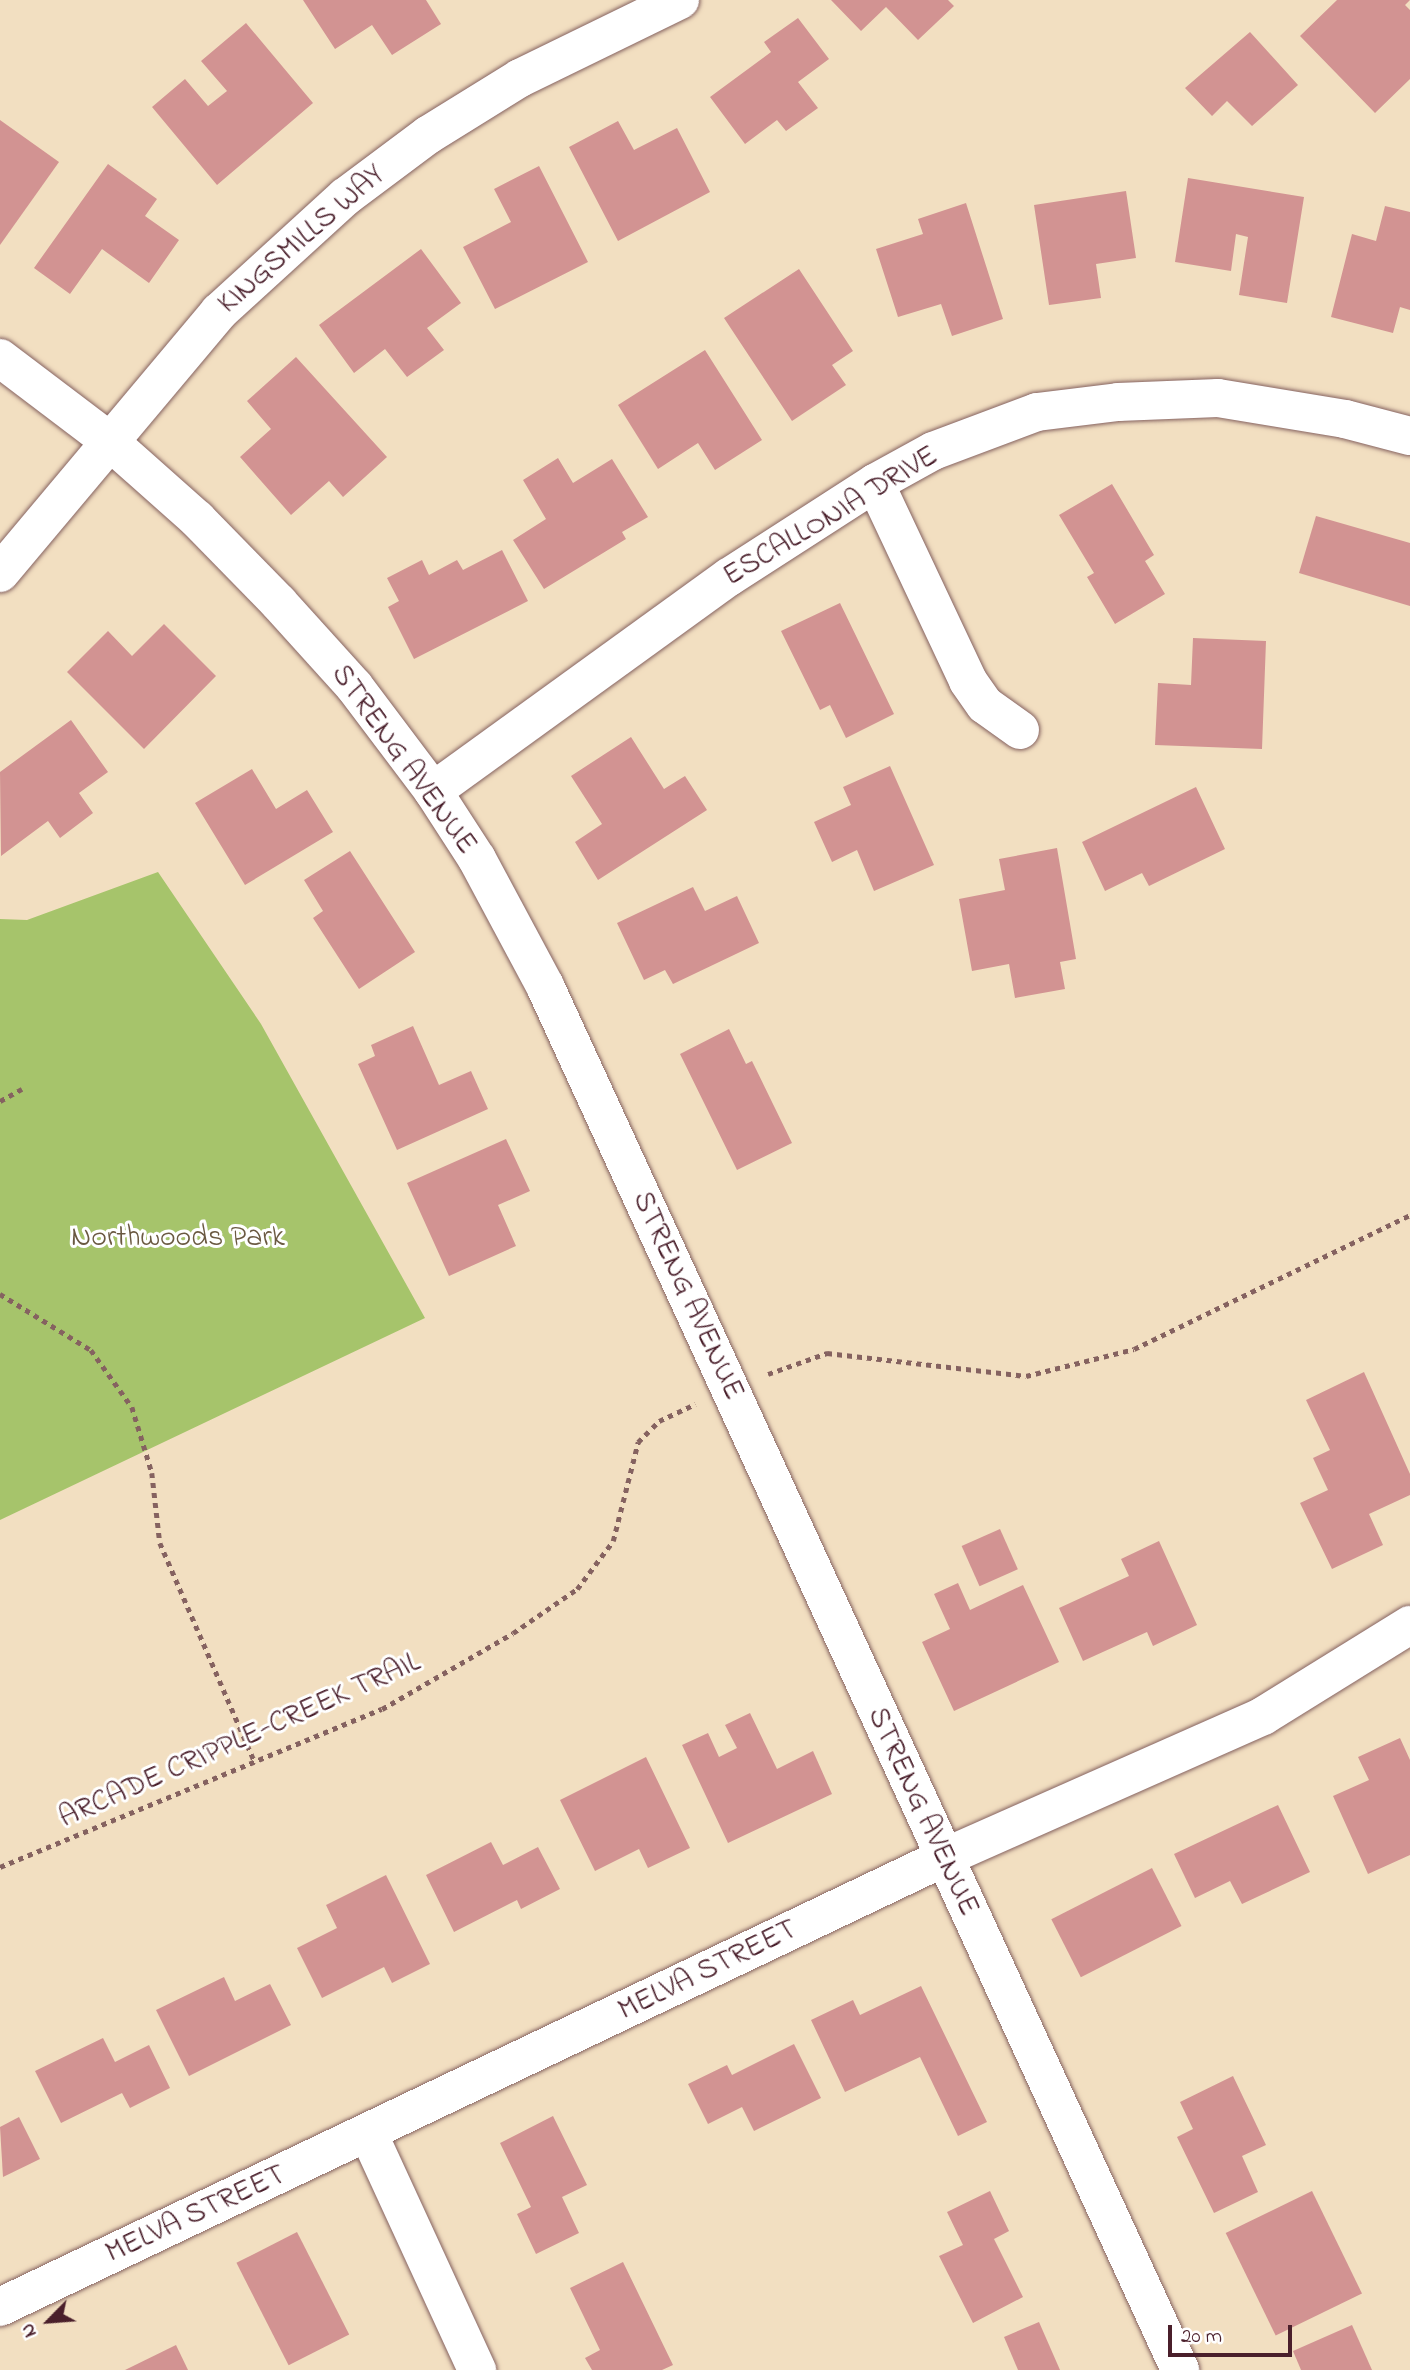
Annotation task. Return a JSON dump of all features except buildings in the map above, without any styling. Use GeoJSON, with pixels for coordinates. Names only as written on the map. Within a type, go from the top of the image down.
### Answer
{"type":"FeatureCollection","features":[{"type":"Feature","properties":{"kind":"street","name":"KINGSMILLS WAY"},"geometry":{"type":"LineString","coordinates":[[0,573],[108,440],[219,312],[345,197],[428,135],[520,78],[680,0]]}},
{"type":"Feature","properties":{"kind":"street","name":"STRENG AVENUE"},"geometry":{"type":"LineString","coordinates":[[0,358],[108,440],[197,519],[279,603],[354,687],[433,790],[477,859],[545,986],[653,1228],[732,1387],[943,1858],[1180,2370]]}},
{"type":"Feature","properties":{"kind":"street","name":"ESCALLONIA DRIVE"},"geometry":{"type":"LineString","coordinates":[[433,790],[729,577],[875,483],[933,451],[1037,412],[1118,402],[1218,398],[1345,419],[1410,436]]}},
{"type":"Feature","properties":{"kind":"street"},"geometry":{"type":"LineString","coordinates":[[875,483],[968,681],[985,705],[1020,730]]}},
{"type":"Feature","properties":{"kind":"street","name":"MELVA STREET"},"geometry":{"type":"LineString","coordinates":[[0,2307],[369,2135],[943,1858],[1263,1716],[1410,1625]]}},
{"type":"Feature","properties":{"kind":"street"},"geometry":{"type":"LineString","coordinates":[[369,2135],[477,2370]]}},
{"type":"Feature","properties":{"kind":"path"},"geometry":{"type":"LineString","coordinates":[[0,1101],[22,1089]]}},
{"type":"Feature","properties":{"kind":"path","name":"ARCADE CRIPPLE-CREEK TRAIL"},"geometry":{"type":"LineString","coordinates":[[0,1867],[255,1763],[420,1689],[577,1588],[613,1541],[638,1442],[659,1421],[732,1387],[827,1353],[1026,1376],[1134,1349],[1410,1215]]}},
{"type":"Feature","properties":{"kind":"path"},"geometry":{"type":"LineString","coordinates":[[0,1294],[91,1350],[132,1407],[152,1473],[160,1543],[255,1763]]}},
{"type":"Feature","properties":{"kind":"green space","name":"Northwoods Park"},"geometry":{"type":"Polygon","coordinates":[[[158,872],[261,1024],[425,1318],[0,1520],[0,919],[27,920],[158,872]]]}}]}
